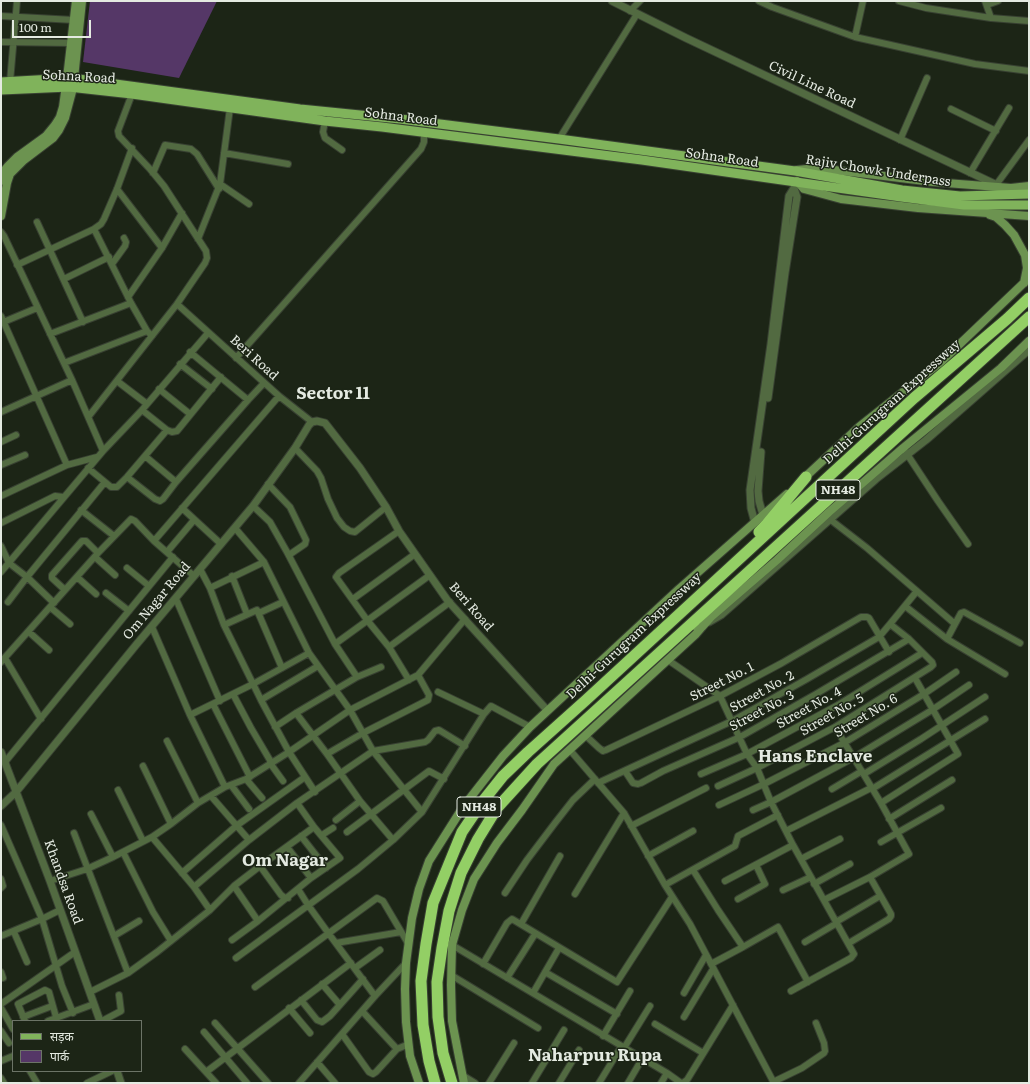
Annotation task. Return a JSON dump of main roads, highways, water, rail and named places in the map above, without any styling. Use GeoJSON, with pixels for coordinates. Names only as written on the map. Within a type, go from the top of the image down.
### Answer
{"type":"FeatureCollection","features":[{"type":"Feature","properties":{"kind":"highway","name":"Delhi-Gurugram Expressway"},"geometry":{"type":"LineString","coordinates":[[435,1083],[429,1061],[424,1025],[421,981],[433,903],[462,832],[503,776],[914,398],[1007,319],[1029,298]]}},
{"type":"Feature","properties":{"kind":"highway","name":"NH48"},"geometry":{"type":"LineString","coordinates":[[452,1083],[443,1053],[438,1017],[437,982],[449,910],[461,874],[478,839],[497,808],[537,764],[682,634],[1029,317]]}},
{"type":"Feature","properties":{"kind":"highway"},"geometry":{"type":"LineString","coordinates":[[686,607],[709,579],[766,525],[806,477]]}},
{"type":"Feature","properties":{"kind":"main road"},"geometry":{"type":"LineString","coordinates":[[70,83],[71,43],[76,1]]}},
{"type":"Feature","properties":{"kind":"main road"},"geometry":{"type":"LineString","coordinates":[[1,216],[3,177],[8,166],[17,157],[47,138],[53,138],[66,118],[82,1]]}},
{"type":"Feature","properties":{"kind":"main road","name":"Sohna Road"},"geometry":{"type":"LineString","coordinates":[[4,85],[70,83],[191,98],[400,119],[795,171]]}},
{"type":"Feature","properties":{"kind":"main road","name":"Sohna Road"},"geometry":{"type":"LineString","coordinates":[[70,83],[132,94],[191,98],[230,108],[642,160],[795,184]]}},
{"type":"Feature","properties":{"kind":"main road"},"geometry":{"type":"LineString","coordinates":[[795,171],[818,168],[933,182],[999,186],[1029,186]]}},
{"type":"Feature","properties":{"kind":"main road","name":"Rajiv Chowk Underpass"},"geometry":{"type":"LineString","coordinates":[[795,171],[902,190],[953,195],[1029,194]]}},
{"type":"Feature","properties":{"kind":"main road"},"geometry":{"type":"LineString","coordinates":[[795,184],[804,189],[841,199],[986,214],[1029,216]]}},
{"type":"Feature","properties":{"kind":"main road","name":"Rajiv Chowk Underpass"},"geometry":{"type":"LineString","coordinates":[[795,184],[964,205],[1029,205]]}},
{"type":"Feature","properties":{"kind":"main road"},"geometry":{"type":"LineString","coordinates":[[986,214],[996,217],[1029,252]]}},
{"type":"Feature","properties":{"kind":"main road"},"geometry":{"type":"LineString","coordinates":[[418,1083],[410,1056],[406,1022],[406,963],[412,918],[419,889],[429,861],[463,807],[503,756],[547,710],[679,589],[806,477],[858,427],[942,361],[1027,280],[1026,255],[1014,235]]}},
{"type":"Feature","properties":{"kind":"main road"},"geometry":{"type":"LineString","coordinates":[[463,1079],[452,1020],[451,975],[452,946],[462,910],[474,879],[497,843],[554,764],[668,660],[712,617],[906,451],[1001,368],[1029,341]]}},
{"type":"Feature","properties":{"kind":"main road"},"geometry":{"type":"LineString","coordinates":[[682,634],[702,627]]}},
{"type":"Feature","properties":{"kind":"district","name":"Sector 11"},"geometry":{"type":"Point","coordinates":[333,394]}},
{"type":"Feature","properties":{"kind":"district","name":"Hans Enclave"},"geometry":{"type":"Point","coordinates":[815,757]}},
{"type":"Feature","properties":{"kind":"district","name":"Om Nagar"},"geometry":{"type":"Point","coordinates":[285,861]}},
{"type":"Feature","properties":{"kind":"district","name":"Naharpur Rupa"},"geometry":{"type":"Point","coordinates":[595,1056]}}]}
